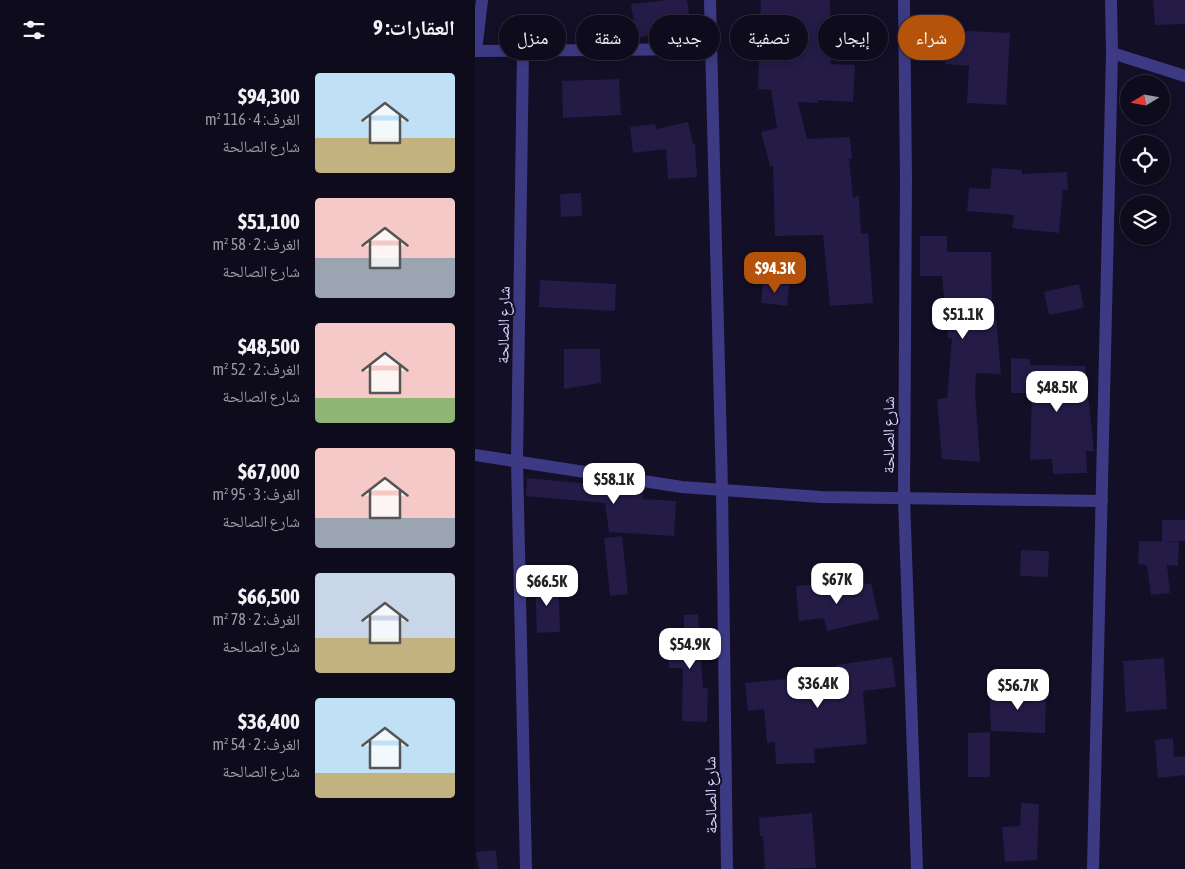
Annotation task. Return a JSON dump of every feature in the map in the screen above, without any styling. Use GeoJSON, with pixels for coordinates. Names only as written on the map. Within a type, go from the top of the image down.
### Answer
{"type":"FeatureCollection","features":[{"type":"Feature","properties":{"kind":"street"},"geometry":{"type":"LineString","coordinates":[[482,0],[475,51],[499,51]]}},
{"type":"Feature","properties":{"kind":"street","name":"شارع الصالحة"},"geometry":{"type":"LineString","coordinates":[[710,0],[710,15]]}},
{"type":"Feature","properties":{"kind":"street","name":"شارع الصالحة"},"geometry":{"type":"LineString","coordinates":[[904,0],[906,180],[904,498],[917,869]]}},
{"type":"Feature","properties":{"kind":"street"},"geometry":{"type":"LineString","coordinates":[[1093,869],[1113,53],[1111,0]]}},
{"type":"Feature","properties":{"kind":"street"},"geometry":{"type":"LineString","coordinates":[[566,51],[649,50]]}},
{"type":"Feature","properties":{"kind":"street"},"geometry":{"type":"LineString","coordinates":[[1113,53],[1185,76]]}},
{"type":"Feature","properties":{"kind":"street","name":"شارع الصالحة"},"geometry":{"type":"LineString","coordinates":[[523,60],[517,460],[526,869]]}},
{"type":"Feature","properties":{"kind":"street","name":"شارع الصالحة"},"geometry":{"type":"LineString","coordinates":[[711,60],[722,490],[727,869]]}},
{"type":"Feature","properties":{"kind":"street"},"geometry":{"type":"LineString","coordinates":[[475,455],[682,487],[722,490],[821,497],[1101,501]]}},
{"type":"Feature","properties":{"kind":"building"},"geometry":{"type":"Polygon","coordinates":[[[687,0],[689,15],[649,15],[649,36],[639,37],[639,15],[633,15],[631,4],[687,0]]]}},
{"type":"Feature","properties":{"kind":"building"},"geometry":{"type":"Polygon","coordinates":[[[761,0],[830,0],[830,15],[818,15],[818,60],[831,60],[831,64],[855,65],[853,102],[818,100],[818,103],[798,102],[807,139],[850,137],[852,159],[849,159],[853,197],[859,196],[861,234],[868,233],[873,303],[830,306],[823,235],[775,236],[773,166],[770,166],[761,132],[777,128],[771,90],[758,89],[759,60],[808,60],[808,15],[760,15],[761,0]]]}},
{"type":"Feature","properties":{"kind":"building"},"geometry":{"type":"Polygon","coordinates":[[[1153,0],[1185,0],[1185,24],[1155,25],[1153,0]]]}},
{"type":"Feature","properties":{"kind":"building"},"geometry":{"type":"Polygon","coordinates":[[[965,31],[1010,33],[1006,105],[967,103],[969,66],[945,64],[945,60],[965,60],[965,31]]]}},
{"type":"Feature","properties":{"kind":"building"},"geometry":{"type":"Polygon","coordinates":[[[619,79],[621,115],[563,118],[562,81],[619,79]]]}},
{"type":"Feature","properties":{"kind":"building"},"geometry":{"type":"Polygon","coordinates":[[[688,122],[693,144],[695,144],[697,177],[668,179],[666,149],[633,153],[630,127],[655,124],[656,129],[688,122]]]}},
{"type":"Feature","properties":{"kind":"building"},"geometry":{"type":"Polygon","coordinates":[[[992,168],[1022,170],[1022,174],[1067,172],[1068,190],[1063,190],[1059,233],[1012,228],[1014,215],[967,211],[969,188],[990,189],[992,168]]]}},
{"type":"Feature","properties":{"kind":"building"},"geometry":{"type":"Polygon","coordinates":[[[581,193],[582,216],[561,217],[560,194],[581,193]]]}},
{"type":"Feature","properties":{"kind":"building"},"geometry":{"type":"Polygon","coordinates":[[[920,236],[947,236],[947,252],[991,252],[992,305],[995,305],[1001,374],[976,373],[975,392],[980,462],[942,459],[937,399],[947,398],[952,338],[948,338],[942,276],[920,276],[920,236]]]}},
{"type":"Feature","properties":{"kind":"building"},"geometry":{"type":"Polygon","coordinates":[[[540,280],[616,284],[615,311],[539,307],[540,280]]]}},
{"type":"Feature","properties":{"kind":"building"},"geometry":{"type":"Polygon","coordinates":[[[763,283],[789,285],[787,306],[761,303],[763,283]]]}},
{"type":"Feature","properties":{"kind":"building"},"geometry":{"type":"Polygon","coordinates":[[[1079,284],[1084,308],[1049,315],[1044,292],[1079,284]]]}},
{"type":"Feature","properties":{"kind":"building"},"geometry":{"type":"Polygon","coordinates":[[[564,349],[600,349],[601,383],[564,389],[564,349]]]}},
{"type":"Feature","properties":{"kind":"building"},"geometry":{"type":"Polygon","coordinates":[[[1011,358],[1030,359],[1030,365],[1085,366],[1094,451],[1086,451],[1087,473],[1053,474],[1052,459],[1030,460],[1032,393],[1011,393],[1011,358]]]}},
{"type":"Feature","properties":{"kind":"building"},"geometry":{"type":"Polygon","coordinates":[[[527,478],[643,489],[643,499],[676,501],[674,536],[609,532],[605,503],[526,496],[527,478]]]}},
{"type":"Feature","properties":{"kind":"building"},"geometry":{"type":"Polygon","coordinates":[[[1162,520],[1185,520],[1185,541],[1162,542],[1162,520]]]}},
{"type":"Feature","properties":{"kind":"building"},"geometry":{"type":"Polygon","coordinates":[[[622,536],[628,594],[610,596],[604,538],[622,536]]]}},
{"type":"Feature","properties":{"kind":"building"},"geometry":{"type":"Polygon","coordinates":[[[1139,541],[1179,542],[1178,566],[1167,565],[1170,593],[1151,595],[1147,565],[1138,564],[1139,541]]]}},
{"type":"Feature","properties":{"kind":"building"},"geometry":{"type":"Polygon","coordinates":[[[1021,550],[1049,551],[1048,577],[1020,576],[1021,550]]]}},
{"type":"Feature","properties":{"kind":"building"},"geometry":{"type":"Polygon","coordinates":[[[535,581],[558,581],[560,632],[537,633],[535,581]]]}},
{"type":"Feature","properties":{"kind":"building"},"geometry":{"type":"Polygon","coordinates":[[[832,583],[833,592],[871,583],[879,619],[827,631],[824,618],[799,621],[796,586],[832,583]]]}},
{"type":"Feature","properties":{"kind":"building"},"geometry":{"type":"Polygon","coordinates":[[[698,614],[703,688],[708,688],[707,722],[682,721],[683,668],[669,668],[667,638],[684,637],[684,615],[698,614]]]}},
{"type":"Feature","properties":{"kind":"building"},"geometry":{"type":"Polygon","coordinates":[[[892,657],[896,687],[863,691],[867,744],[814,749],[815,763],[776,764],[775,742],[767,743],[764,709],[748,711],[745,683],[836,674],[836,665],[892,657]]]}},
{"type":"Feature","properties":{"kind":"building"},"geometry":{"type":"Polygon","coordinates":[[[1164,658],[1167,709],[1126,712],[1123,661],[1164,658]]]}},
{"type":"Feature","properties":{"kind":"building"},"geometry":{"type":"Polygon","coordinates":[[[989,689],[1046,692],[1045,733],[991,731],[989,689]]]}},
{"type":"Feature","properties":{"kind":"building"},"geometry":{"type":"Polygon","coordinates":[[[990,732],[990,777],[968,777],[968,733],[990,732]]]}},
{"type":"Feature","properties":{"kind":"building"},"geometry":{"type":"Polygon","coordinates":[[[1173,738],[1174,757],[1185,756],[1185,775],[1158,778],[1155,740],[1173,738]]]}},
{"type":"Feature","properties":{"kind":"building"},"geometry":{"type":"Polygon","coordinates":[[[1021,803],[1039,804],[1037,860],[1005,862],[1002,827],[1020,826],[1021,803]]]}},
{"type":"Feature","properties":{"kind":"building"},"geometry":{"type":"Polygon","coordinates":[[[812,813],[816,868],[765,869],[763,836],[760,836],[759,818],[812,813]]]}},
{"type":"Feature","properties":{"kind":"building"},"geometry":{"type":"Polygon","coordinates":[[[496,850],[498,869],[479,869],[476,852],[496,850]]]}}]}
